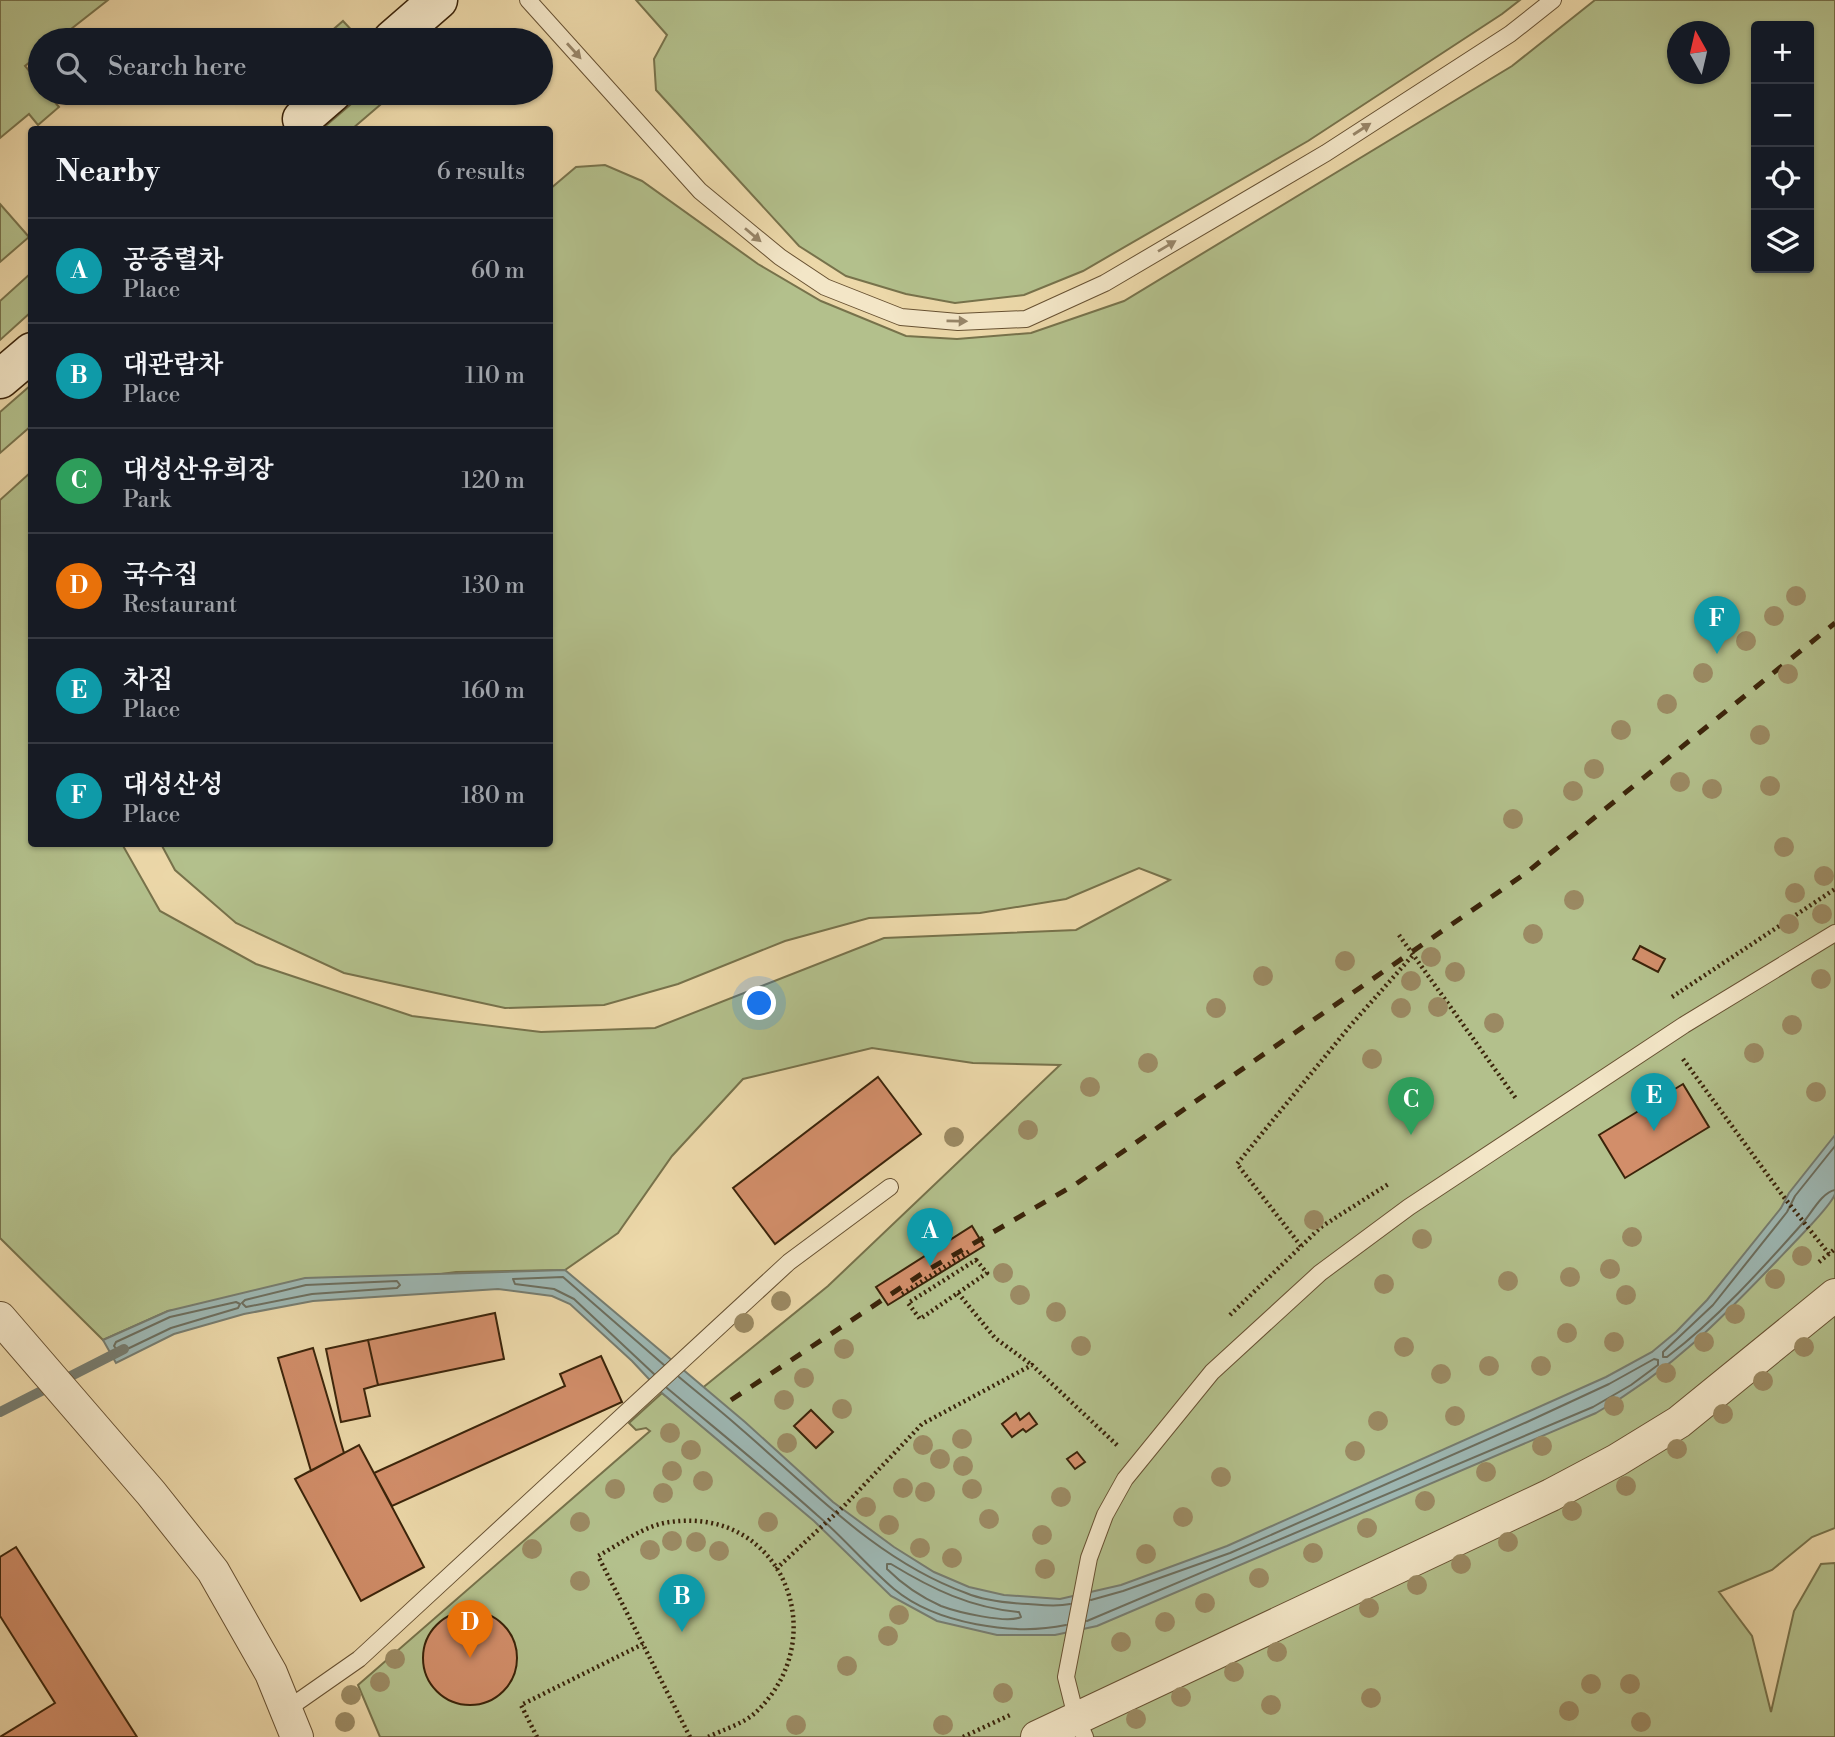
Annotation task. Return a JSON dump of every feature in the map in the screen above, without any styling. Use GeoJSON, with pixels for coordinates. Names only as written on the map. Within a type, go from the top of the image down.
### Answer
{"type":"FeatureCollection","features":[{"type":"Feature","properties":{"kind":"street"},"geometry":{"type":"LineString","coordinates":[[406,28],[438,0]]}},
{"type":"Feature","properties":{"kind":"street"},"geometry":{"type":"LineString","coordinates":[[302,119],[318,105]]}},
{"type":"Feature","properties":{"kind":"street"},"geometry":{"type":"LineString","coordinates":[[0,379],[28,355]]}},
{"type":"Feature","properties":{"kind":"street"},"geometry":{"type":"LineString","coordinates":[[1037,1737],[1081,1727],[1617,1460],[1679,1422],[1835,1295]]}},
{"type":"Feature","properties":{"kind":"street"},"geometry":{"type":"LineString","coordinates":[[1,1318],[123,1460],[213,1571],[271,1673],[292,1724]]}},
{"type":"Feature","properties":{"kind":"lane"},"geometry":{"type":"LineString","coordinates":[[528,0],[701,191],[780,257],[825,287],[901,317],[958,322],[1026,319],[1105,283],[1326,153],[1510,34],[1553,0]]}},
{"type":"Feature","properties":{"kind":"lane"},"geometry":{"type":"LineString","coordinates":[[1081,1727],[1066,1677],[1088,1558],[1105,1515],[1125,1479],[1212,1372],[1320,1273],[1409,1207],[1667,1036],[1835,933]]}},
{"type":"Feature","properties":{"kind":"lane"},"geometry":{"type":"LineString","coordinates":[[292,1724],[789,1262],[890,1187]]}},
{"type":"Feature","properties":{"kind":"path"},"geometry":{"type":"LineString","coordinates":[[1399,935],[1517,1100]]}},
{"type":"Feature","properties":{"kind":"path"},"geometry":{"type":"LineString","coordinates":[[1301,1246],[1237,1164],[1350,1026],[1413,956]]}},
{"type":"Feature","properties":{"kind":"path"},"geometry":{"type":"LineString","coordinates":[[1667,1036],[1783,1196],[1829,1254]]}},
{"type":"Feature","properties":{"kind":"path"},"geometry":{"type":"LineString","coordinates":[[1819,1263],[1835,1249]]}},
{"type":"Feature","properties":{"kind":"path"},"geometry":{"type":"LineString","coordinates":[[902,1294],[971,1250]]}},
{"type":"Feature","properties":{"kind":"path"},"geometry":{"type":"LineString","coordinates":[[976,1259],[987,1273],[920,1319],[908,1303],[943,1281],[976,1259]]}},
{"type":"Feature","properties":{"kind":"path"},"geometry":{"type":"LineString","coordinates":[[936,1272],[943,1281]]}},
{"type":"Feature","properties":{"kind":"path"},"geometry":{"type":"LineString","coordinates":[[958,1293],[995,1338],[1032,1365],[1137,1464]]}},
{"type":"Feature","properties":{"kind":"path"},"geometry":{"type":"LineString","coordinates":[[776,1569],[820,1530],[922,1424],[1032,1365]]}},
{"type":"Feature","properties":{"kind":"path"},"geometry":{"type":"LineString","coordinates":[[690,1737],[598,1556],[644,1531],[668,1522],[696,1521],[723,1526],[747,1536],[764,1550],[790,1595],[794,1624],[793,1650],[785,1675],[753,1715],[708,1737]]}},
{"type":"Feature","properties":{"kind":"path"},"geometry":{"type":"LineString","coordinates":[[537,1737],[521,1705],[643,1644]]}},
{"type":"Feature","properties":{"kind":"path"},"geometry":{"type":"LineString","coordinates":[[963,1737],[1069,1687]]}},
{"type":"Feature","properties":{"kind":"green space"},"geometry":{"type":"Polygon","coordinates":[[[0,0],[108,0],[72,28],[28,28],[28,64],[25,66],[28,70],[28,105],[59,107],[38,125],[29,114],[0,138],[0,0]]]}},
{"type":"Feature","properties":{"kind":"green space"},"geometry":{"type":"Polygon","coordinates":[[[636,0],[1520,0],[1308,141],[1083,271],[1024,295],[955,303],[906,294],[846,276],[799,246],[656,90],[654,59],[667,35],[636,0]]]}},
{"type":"Feature","properties":{"kind":"green space"},"geometry":{"type":"Polygon","coordinates":[[[1595,0],[1835,0],[1835,1528],[1812,1537],[1772,1570],[1719,1592],[1752,1636],[1771,1712],[1794,1611],[1821,1564],[1835,1563],[1835,1737],[380,1737],[358,1685],[650,1431],[646,1428],[636,1430],[629,1423],[662,1393],[679,1407],[828,1286],[1060,1065],[973,1063],[872,1048],[743,1079],[672,1156],[618,1233],[565,1270],[456,1272],[168,1311],[103,1340],[0,1238],[0,500],[28,475],[28,847],[124,847],[160,911],[256,964],[412,1016],[541,1032],[655,1028],[884,938],[1076,930],[1170,880],[1139,868],[1066,899],[980,913],[869,918],[785,941],[678,984],[604,1005],[505,1008],[344,973],[236,923],[175,870],[163,847],[553,847],[553,186],[576,167],[605,165],[642,181],[758,264],[821,301],[906,336],[957,339],[1031,333],[1124,301],[1512,66],[1595,0]]]}},
{"type":"Feature","properties":{"kind":"green space"},"geometry":{"type":"Polygon","coordinates":[[[343,21],[350,28],[335,28],[343,21]]]}},
{"type":"Feature","properties":{"kind":"green space"},"geometry":{"type":"Polygon","coordinates":[[[350,105],[380,105],[356,126],[326,126],[350,105]]]}},
{"type":"Feature","properties":{"kind":"green space"},"geometry":{"type":"Polygon","coordinates":[[[0,204],[28,238],[0,262],[0,204]]]}},
{"type":"Feature","properties":{"kind":"green space"},"geometry":{"type":"Polygon","coordinates":[[[28,276],[28,315],[0,340],[0,301],[28,276]]]}},
{"type":"Feature","properties":{"kind":"green space"},"geometry":{"type":"Polygon","coordinates":[[[28,388],[28,429],[0,453],[0,412],[28,388]]]}},
{"type":"Feature","properties":{"kind":"water"},"geometry":{"type":"Polygon","coordinates":[[[1835,1135],[1835,1194],[1828,1206],[1700,1338],[1625,1395],[1596,1413],[1097,1626],[1055,1635],[997,1635],[937,1621],[891,1596],[814,1521],[662,1393],[632,1361],[570,1304],[552,1296],[498,1289],[313,1301],[244,1314],[174,1334],[116,1363],[103,1340],[168,1311],[305,1278],[565,1270],[745,1422],[833,1502],[894,1547],[934,1572],[969,1587],[1004,1595],[1060,1599],[1121,1585],[1227,1546],[1606,1377],[1652,1352],[1707,1300],[1835,1135]]]}},
{"type":"Feature","properties":{"kind":"building"},"geometry":{"type":"Polygon","coordinates":[[[1640,946],[1665,959],[1658,972],[1633,959],[1640,946]]]}},
{"type":"Feature","properties":{"kind":"building"},"geometry":{"type":"Polygon","coordinates":[[[878,1077],[921,1134],[775,1244],[733,1188],[878,1077]]]}},
{"type":"Feature","properties":{"kind":"building"},"geometry":{"type":"Polygon","coordinates":[[[1683,1084],[1709,1127],[1625,1178],[1599,1135],[1683,1084]]]}},
{"type":"Feature","properties":{"kind":"building"},"geometry":{"type":"Polygon","coordinates":[[[972,1226],[984,1246],[888,1305],[876,1287],[972,1226]]]}},
{"type":"Feature","properties":{"kind":"building"},"geometry":{"type":"Polygon","coordinates":[[[495,1313],[504,1359],[378,1385],[368,1340],[495,1313]]]}},
{"type":"Feature","properties":{"kind":"building"},"geometry":{"type":"Polygon","coordinates":[[[368,1340],[378,1385],[364,1389],[370,1416],[341,1422],[326,1349],[368,1340]]]}},
{"type":"Feature","properties":{"kind":"building"},"geometry":{"type":"Polygon","coordinates":[[[313,1348],[344,1453],[311,1471],[278,1358],[313,1348]]]}},
{"type":"Feature","properties":{"kind":"building"},"geometry":{"type":"Polygon","coordinates":[[[601,1356],[622,1402],[392,1506],[374,1473],[565,1386],[560,1374],[601,1356]]]}},
{"type":"Feature","properties":{"kind":"building"},"geometry":{"type":"Polygon","coordinates":[[[811,1410],[833,1432],[816,1448],[794,1426],[811,1410]]]}},
{"type":"Feature","properties":{"kind":"building"},"geometry":{"type":"Polygon","coordinates":[[[1016,1413],[1020,1420],[1029,1413],[1037,1424],[1012,1437],[1002,1424],[1016,1413]]]}},
{"type":"Feature","properties":{"kind":"building"},"geometry":{"type":"Polygon","coordinates":[[[359,1445],[424,1567],[361,1601],[295,1479],[359,1445]]]}},
{"type":"Feature","properties":{"kind":"building"},"geometry":{"type":"Polygon","coordinates":[[[1077,1452],[1085,1462],[1075,1469],[1067,1459],[1077,1452]]]}},
{"type":"Feature","properties":{"kind":"building"},"geometry":{"type":"Polygon","coordinates":[[[16,1547],[137,1737],[0,1737],[55,1703],[0,1616],[0,1557],[16,1547]]]}},
{"type":"Feature","properties":{"kind":"building"},"geometry":{"type":"Polygon","coordinates":[[[470,1611],[488,1615],[503,1625],[513,1640],[517,1658],[513,1676],[503,1691],[488,1701],[470,1705],[452,1701],[437,1691],[427,1676],[423,1658],[427,1640],[437,1625],[452,1615],[470,1611]]]}},
{"type":"Feature","properties":{"kind":"waterway"},"geometry":{"type":"LineString","coordinates":[[0,1412],[124,1349]]}},
{"type":"Feature","properties":{"kind":"railway"},"geometry":{"type":"LineString","coordinates":[[731,1400],[926,1271],[1076,1184],[1526,873],[1835,623]]}},
{"type":"Feature","properties":{"kind":"place","name":"대성산성"},"geometry":{"type":"Point","coordinates":[1717,654]}},
{"type":"Feature","properties":{"kind":"place","name":"차집"},"geometry":{"type":"Point","coordinates":[1654,1131]}},
{"type":"Feature","properties":{"kind":"place","name":"대성산유희장"},"geometry":{"type":"Point","coordinates":[1411,1135]}},
{"type":"Feature","properties":{"kind":"place","name":"공중렬차"},"geometry":{"type":"Point","coordinates":[930,1266]}},
{"type":"Feature","properties":{"kind":"place","name":"대관람차"},"geometry":{"type":"Point","coordinates":[682,1632]}},
{"type":"Feature","properties":{"kind":"place","name":"국수집"},"geometry":{"type":"Point","coordinates":[470,1658]}}]}
